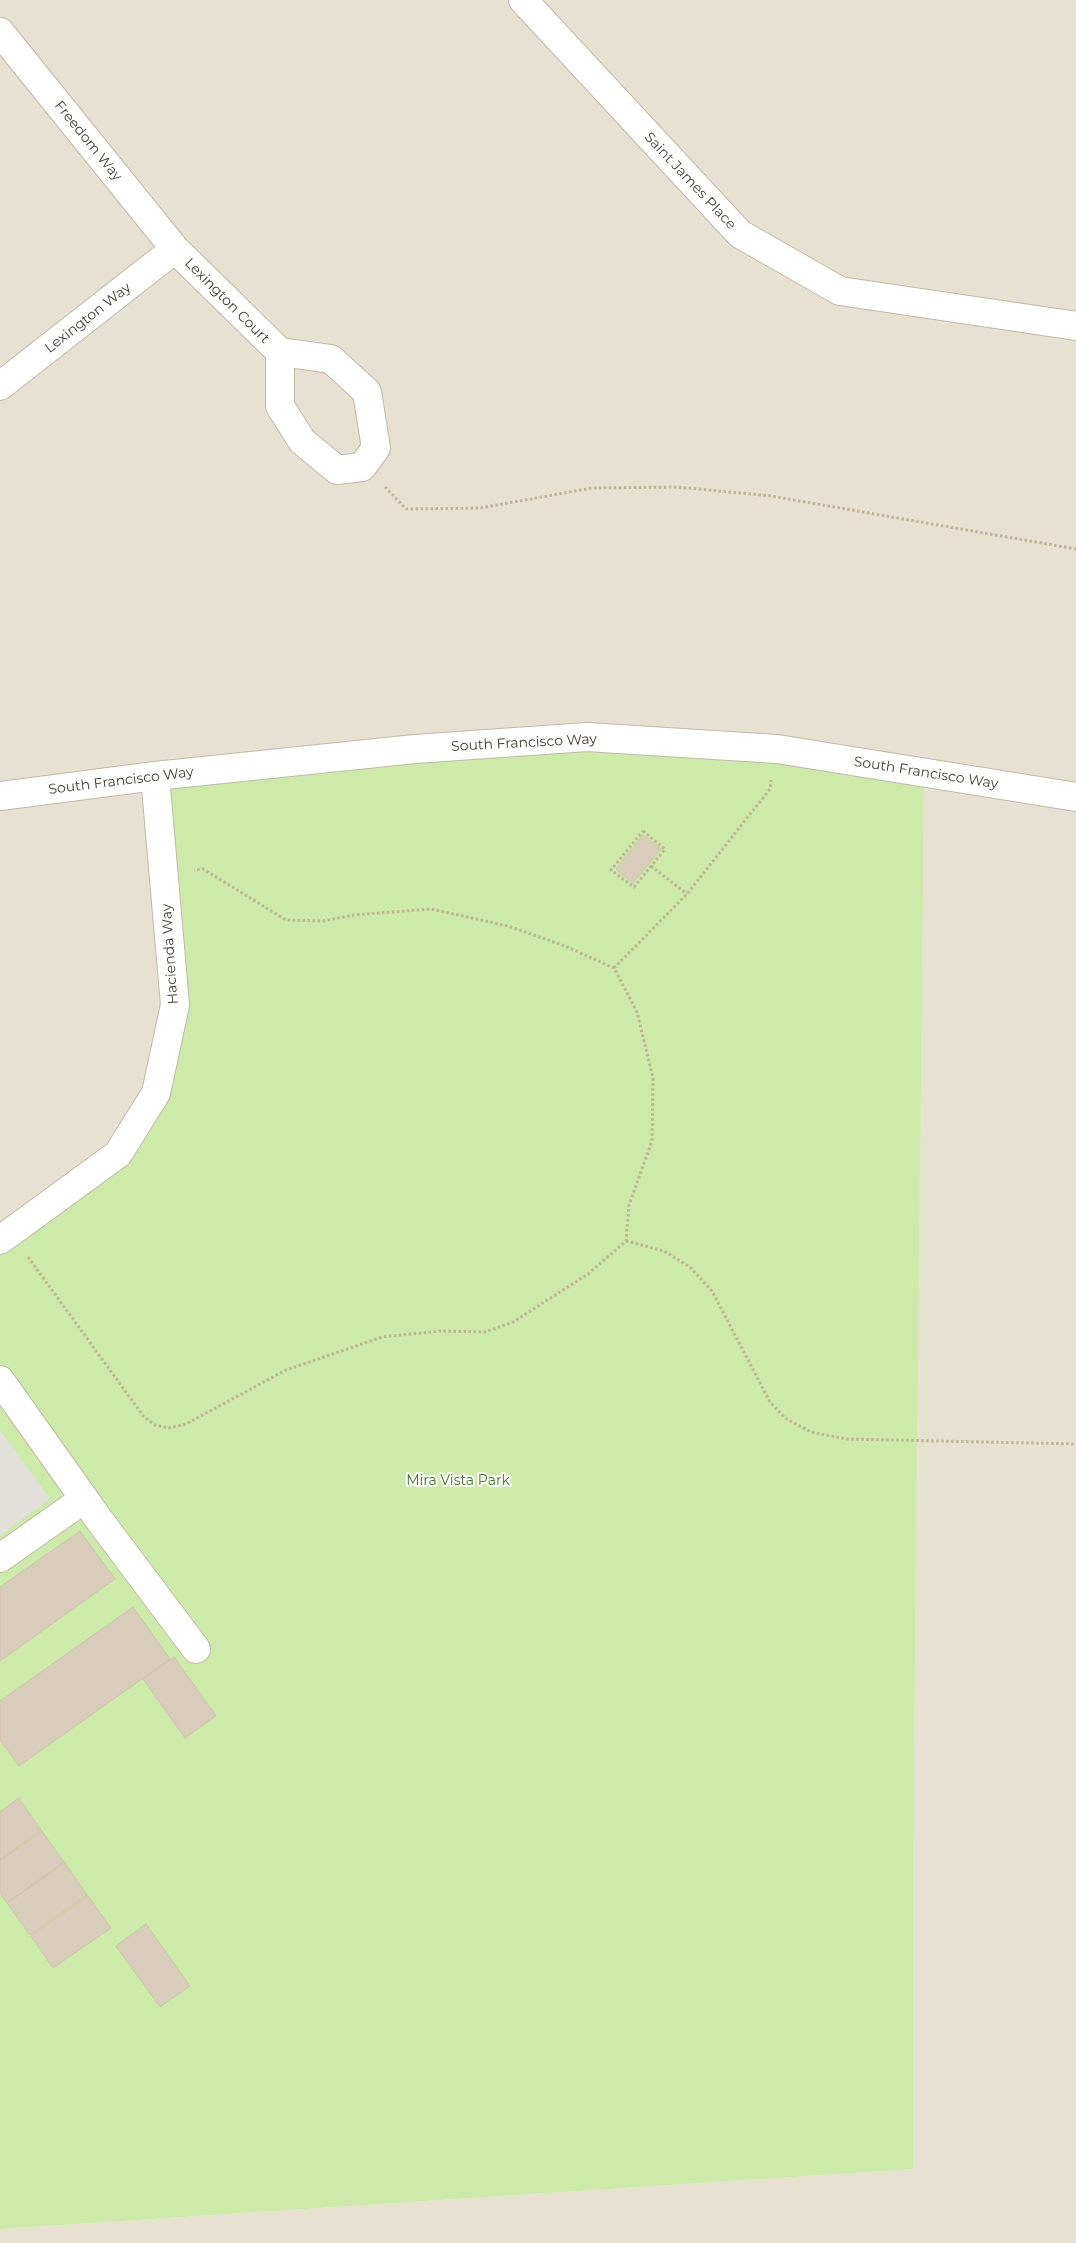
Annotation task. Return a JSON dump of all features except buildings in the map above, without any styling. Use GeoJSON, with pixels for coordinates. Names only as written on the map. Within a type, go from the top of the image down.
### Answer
{"type":"FeatureCollection","features":[{"type":"Feature","properties":{"kind":"street","name":"Saint James Place"},"geometry":{"type":"LineString","coordinates":[[523,0],[740,234],[840,291],[1076,326]]}},
{"type":"Feature","properties":{"kind":"street","name":"Freedom Way"},"geometry":{"type":"LineString","coordinates":[[0,32],[175,249]]}},
{"type":"Feature","properties":{"kind":"street","name":"Lexington Court"},"geometry":{"type":"LineString","coordinates":[[175,249],[280,352],[331,358],[367,392],[376,448],[362,467],[337,470],[302,441],[280,406],[280,352]]}},
{"type":"Feature","properties":{"kind":"street","name":"Lexington Way"},"geometry":{"type":"LineString","coordinates":[[0,386],[175,249]]}},
{"type":"Feature","properties":{"kind":"street","name":"South Francisco Way"},"geometry":{"type":"LineString","coordinates":[[0,796],[155,776],[415,749],[587,737],[777,749],[1076,797]]}},
{"type":"Feature","properties":{"kind":"street","name":"Hacienda Way"},"geometry":{"type":"LineString","coordinates":[[5,1236],[118,1154],[156,1093],[175,1005],[155,776]]}},
{"type":"Feature","properties":{"kind":"street"},"geometry":{"type":"LineString","coordinates":[[0,1380],[84,1498],[196,1649]]}},
{"type":"Feature","properties":{"kind":"street"},"geometry":{"type":"LineString","coordinates":[[0,1558],[84,1498]]}},
{"type":"Feature","properties":{"kind":"path"},"geometry":{"type":"LineString","coordinates":[[362,467],[406,509],[480,508],[592,488],[677,487],[771,496],[1076,549]]}},
{"type":"Feature","properties":{"kind":"path"},"geometry":{"type":"LineString","coordinates":[[614,968],[687,894],[770,789],[777,749]]}},
{"type":"Feature","properties":{"kind":"path"},"geometry":{"type":"LineString","coordinates":[[643,831],[665,849],[651,866],[634,887],[612,870],[643,831]]}},
{"type":"Feature","properties":{"kind":"path"},"geometry":{"type":"LineString","coordinates":[[651,866],[687,894]]}},
{"type":"Feature","properties":{"kind":"path"},"geometry":{"type":"LineString","coordinates":[[5,1236],[144,1417],[156,1426],[169,1428],[186,1424],[286,1370],[382,1337],[442,1331],[485,1332],[513,1322],[588,1274],[626,1241],[629,1205],[652,1141],[653,1078],[637,1012],[614,968],[565,946],[508,926],[431,909],[353,915],[323,921],[286,920],[203,869],[164,873]]}},
{"type":"Feature","properties":{"kind":"path"},"geometry":{"type":"LineString","coordinates":[[626,1241],[664,1252],[690,1267],[712,1291],[770,1402],[785,1418],[811,1432],[846,1439],[1076,1444]]}},
{"type":"Feature","properties":{"kind":"shaded area"},"geometry":{"type":"Polygon","coordinates":[[[0,0],[1076,0],[1076,2243],[0,2243],[0,2229],[913,2169],[914,1736],[175,1005],[118,1154],[0,1240],[0,0]]]}},
{"type":"Feature","properties":{"kind":"shaded area"},"geometry":{"type":"Polygon","coordinates":[[[0,1430],[50,1499],[0,1535],[0,1430]]]}},
{"type":"Feature","properties":{"kind":"green space","name":"Mira Vista Park"},"geometry":{"type":"Polygon","coordinates":[[[587,737],[924,773],[914,1736],[913,2169],[0,2229],[0,1240],[118,1154],[175,1005],[155,776],[587,737]]]}}]}
